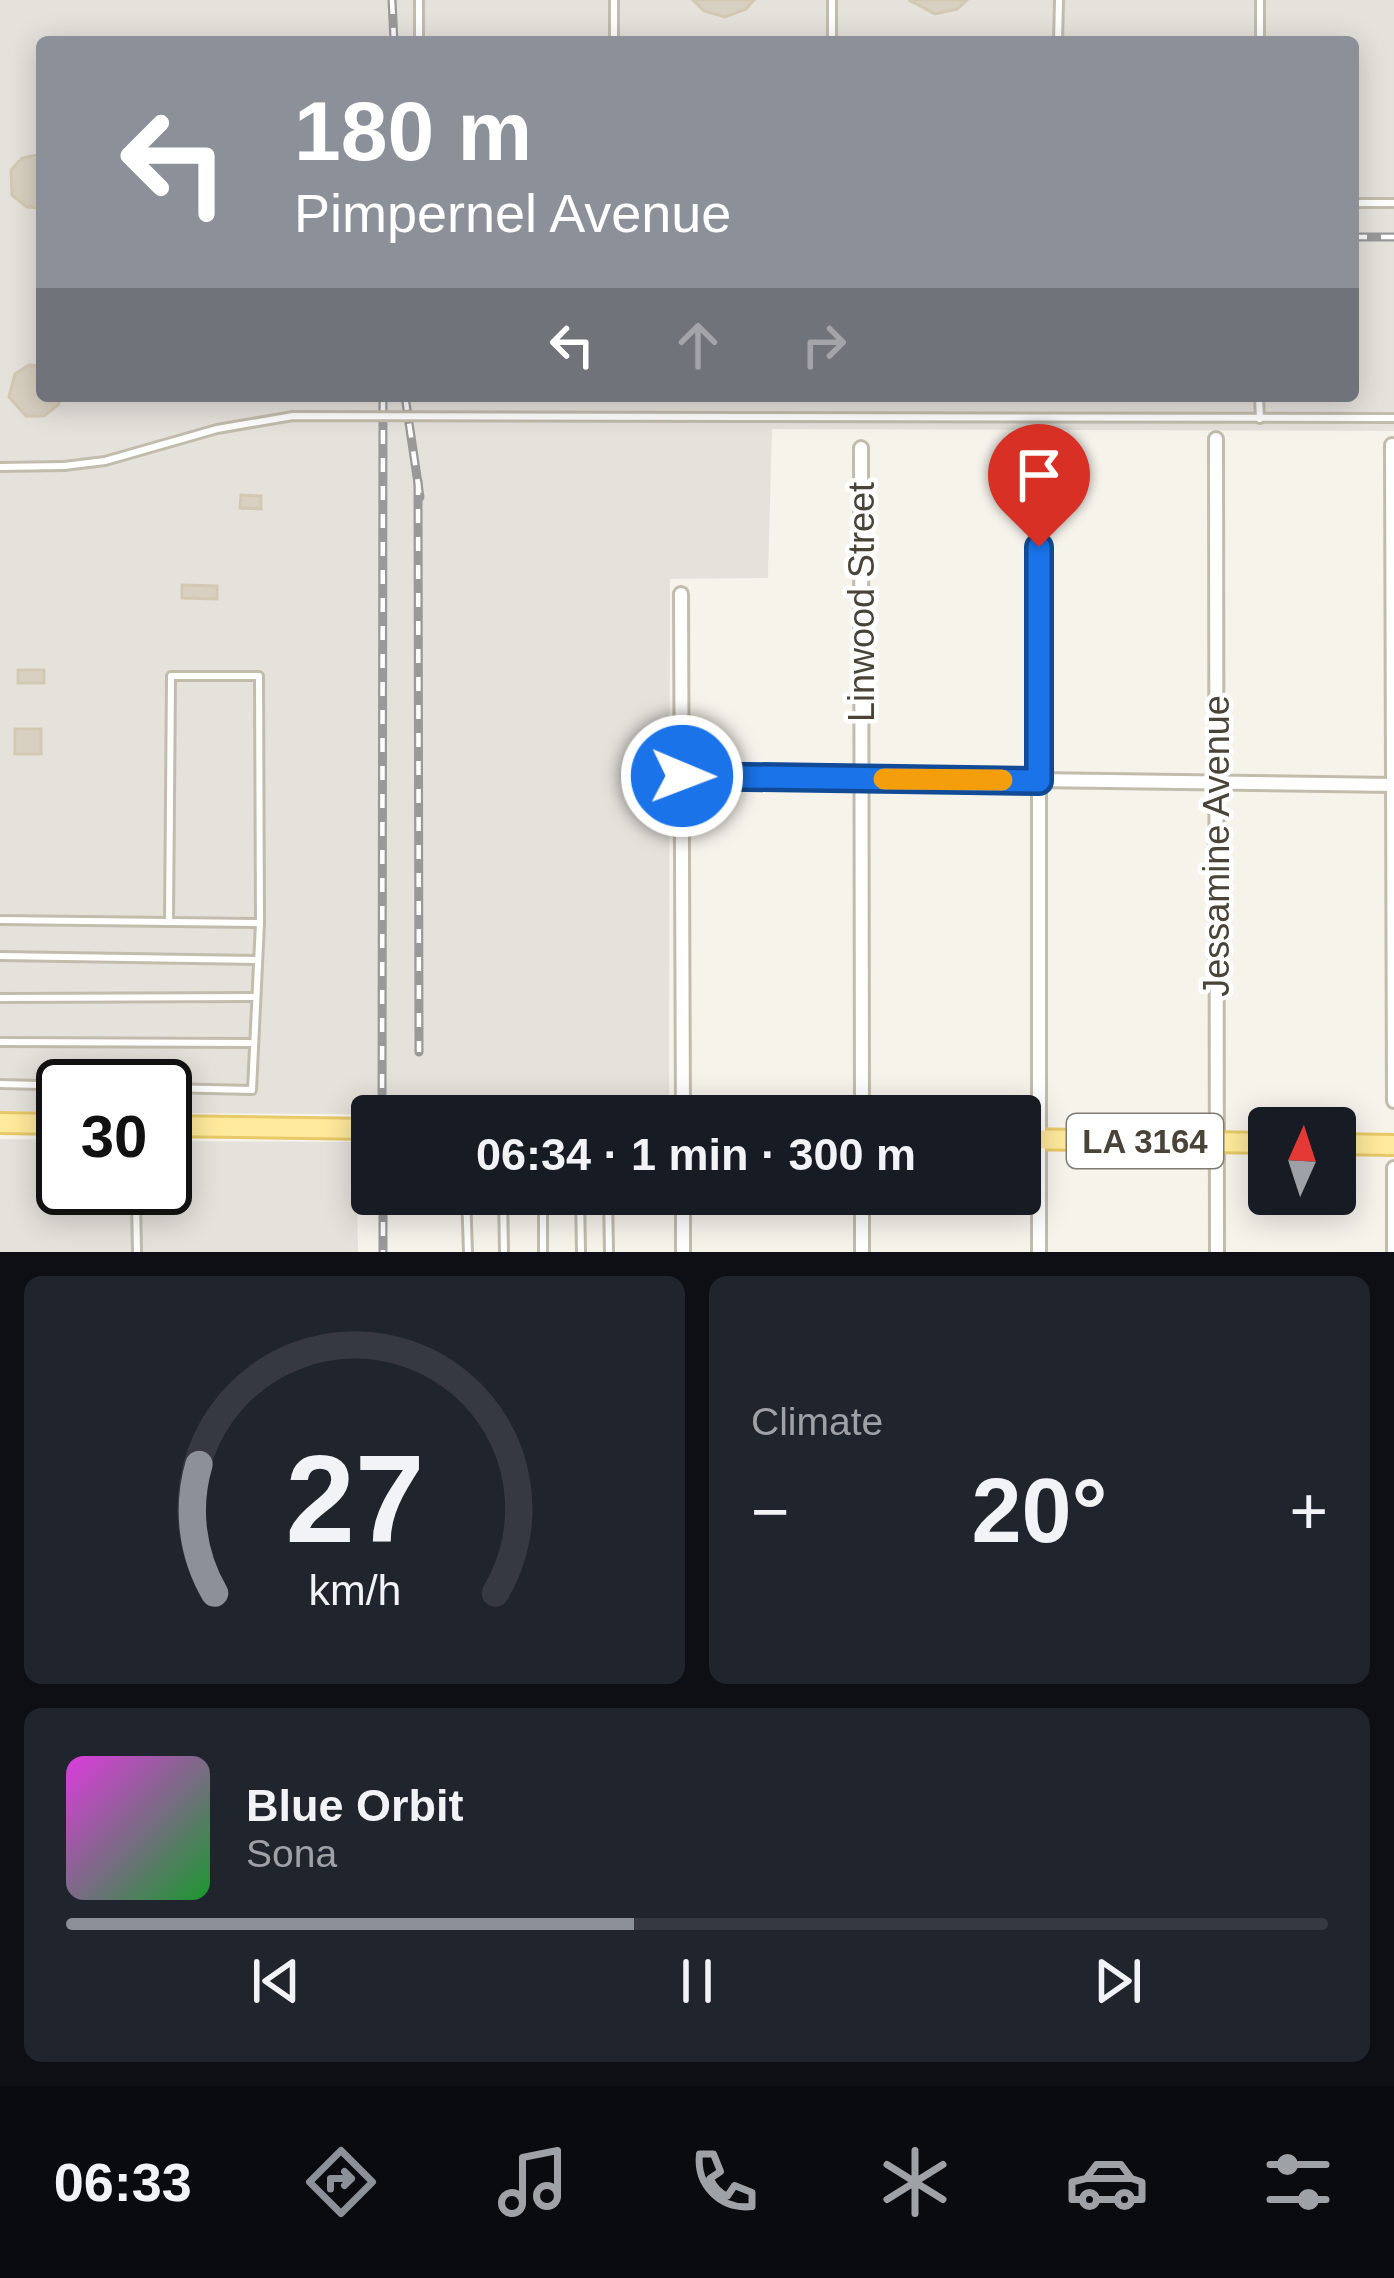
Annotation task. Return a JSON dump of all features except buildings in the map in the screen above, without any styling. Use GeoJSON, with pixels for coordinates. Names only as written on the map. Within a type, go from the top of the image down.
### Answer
{"type":"FeatureCollection","features":[{"type":"Feature","properties":{"kind":"main road"},"geometry":{"type":"LineString","coordinates":[[0,1124],[36,1124]]}},
{"type":"Feature","properties":{"kind":"main road"},"geometry":{"type":"LineString","coordinates":[[192,1126],[351,1129]]}},
{"type":"Feature","properties":{"kind":"main road","name":"LA 3164"},"geometry":{"type":"LineString","coordinates":[[1041,1139],[1248,1143]]}},
{"type":"Feature","properties":{"kind":"main road"},"geometry":{"type":"LineString","coordinates":[[1356,1144],[1394,1144]]}},
{"type":"Feature","properties":{"kind":"street","name":"Jessamine Avenue"},"geometry":{"type":"LineString","coordinates":[[1216,440],[1216,1252]]}},
{"type":"Feature","properties":{"kind":"street"},"geometry":{"type":"LineString","coordinates":[[1392,445],[1394,1101]]}},
{"type":"Feature","properties":{"kind":"street","name":"Linwood Street"},"geometry":{"type":"LineString","coordinates":[[861,448],[862,1095]]}},
{"type":"Feature","properties":{"kind":"street"},"geometry":{"type":"LineString","coordinates":[[1031,1095],[1039,781],[1039,453]]}},
{"type":"Feature","properties":{"kind":"street"},"geometry":{"type":"LineString","coordinates":[[681,594],[683,1095]]}},
{"type":"Feature","properties":{"kind":"street"},"geometry":{"type":"LineString","coordinates":[[682,776],[1393,785]]}},
{"type":"Feature","properties":{"kind":"street"},"geometry":{"type":"LineString","coordinates":[[1394,1168],[1394,1252]]}},
{"type":"Feature","properties":{"kind":"street"},"geometry":{"type":"LineString","coordinates":[[683,1215],[683,1252]]}},
{"type":"Feature","properties":{"kind":"street"},"geometry":{"type":"LineString","coordinates":[[862,1215],[862,1252]]}},
{"type":"Feature","properties":{"kind":"street"},"geometry":{"type":"LineString","coordinates":[[1036,1215],[1039,1252]]}},
{"type":"Feature","properties":{"kind":"lane"},"geometry":{"type":"LineString","coordinates":[[419,0],[419,36]]}},
{"type":"Feature","properties":{"kind":"lane"},"geometry":{"type":"LineString","coordinates":[[614,0],[614,36]]}},
{"type":"Feature","properties":{"kind":"lane"},"geometry":{"type":"LineString","coordinates":[[832,0],[832,36]]}},
{"type":"Feature","properties":{"kind":"lane"},"geometry":{"type":"LineString","coordinates":[[1058,36],[1059,0]]}},
{"type":"Feature","properties":{"kind":"lane"},"geometry":{"type":"LineString","coordinates":[[1260,0],[1260,36]]}},
{"type":"Feature","properties":{"kind":"lane"},"geometry":{"type":"LineString","coordinates":[[1359,203],[1394,203]]}},
{"type":"Feature","properties":{"kind":"lane"},"geometry":{"type":"LineString","coordinates":[[1259,402],[1260,419]]}},
{"type":"Feature","properties":{"kind":"lane"},"geometry":{"type":"LineString","coordinates":[[0,467],[105,461],[217,429],[293,416],[1394,418]]}},
{"type":"Feature","properties":{"kind":"lane"},"geometry":{"type":"LineString","coordinates":[[169,922],[171,676],[260,676],[260,923],[252,1090],[192,1089]]}},
{"type":"Feature","properties":{"kind":"lane"},"geometry":{"type":"LineString","coordinates":[[0,920],[260,923]]}},
{"type":"Feature","properties":{"kind":"lane"},"geometry":{"type":"LineString","coordinates":[[0,956],[258,960]]}},
{"type":"Feature","properties":{"kind":"lane"},"geometry":{"type":"LineString","coordinates":[[0,998],[256,997]]}},
{"type":"Feature","properties":{"kind":"lane"},"geometry":{"type":"LineString","coordinates":[[0,1042],[254,1043]]}},
{"type":"Feature","properties":{"kind":"lane"},"geometry":{"type":"LineString","coordinates":[[0,1084],[36,1085]]}},
{"type":"Feature","properties":{"kind":"lane"},"geometry":{"type":"LineString","coordinates":[[136,1215],[137,1252]]}},
{"type":"Feature","properties":{"kind":"lane"},"geometry":{"type":"LineString","coordinates":[[467,1215],[468,1252]]}},
{"type":"Feature","properties":{"kind":"lane"},"geometry":{"type":"LineString","coordinates":[[503,1215],[504,1252]]}},
{"type":"Feature","properties":{"kind":"lane"},"geometry":{"type":"LineString","coordinates":[[543,1215],[543,1252]]}},
{"type":"Feature","properties":{"kind":"lane"},"geometry":{"type":"LineString","coordinates":[[580,1215],[580,1252]]}},
{"type":"Feature","properties":{"kind":"lane"},"geometry":{"type":"LineString","coordinates":[[608,1215],[609,1252]]}},
{"type":"Feature","properties":{"kind":"shaded area"},"geometry":{"type":"Polygon","coordinates":[[[0,0],[1394,0],[1394,431],[772,429],[768,578],[670,579],[669,1095],[351,1095],[351,1114],[192,1113],[192,1059],[36,1059],[36,1112],[0,1111],[0,0]]]}},
{"type":"Feature","properties":{"kind":"shaded area"},"geometry":{"type":"Polygon","coordinates":[[[0,1139],[36,1140],[36,1215],[192,1215],[192,1141],[351,1142],[351,1215],[357,1215],[358,1252],[0,1252],[0,1139]]]}},
{"type":"Feature","properties":{"kind":"railway"},"geometry":{"type":"LineString","coordinates":[[392,0],[394,36]]}},
{"type":"Feature","properties":{"kind":"railway"},"geometry":{"type":"LineString","coordinates":[[1359,237],[1394,237]]}},
{"type":"Feature","properties":{"kind":"railway"},"geometry":{"type":"LineString","coordinates":[[382,1095],[383,402]]}},
{"type":"Feature","properties":{"kind":"railway"},"geometry":{"type":"LineString","coordinates":[[406,402],[420,497]]}},
{"type":"Feature","properties":{"kind":"railway"},"geometry":{"type":"LineString","coordinates":[[418,481],[419,1052]]}},
{"type":"Feature","properties":{"kind":"railway"},"geometry":{"type":"LineString","coordinates":[[383,1215],[383,1252]]}},
{"type":"Feature","properties":{"kind":"slow traffic"},"geometry":{"type":"LineString","coordinates":[[884,779],[1002,780]]}},
{"type":"Feature","properties":{"kind":"route"},"geometry":{"type":"LineString","coordinates":[[682,776],[1039,781],[1039,547]]}}]}
